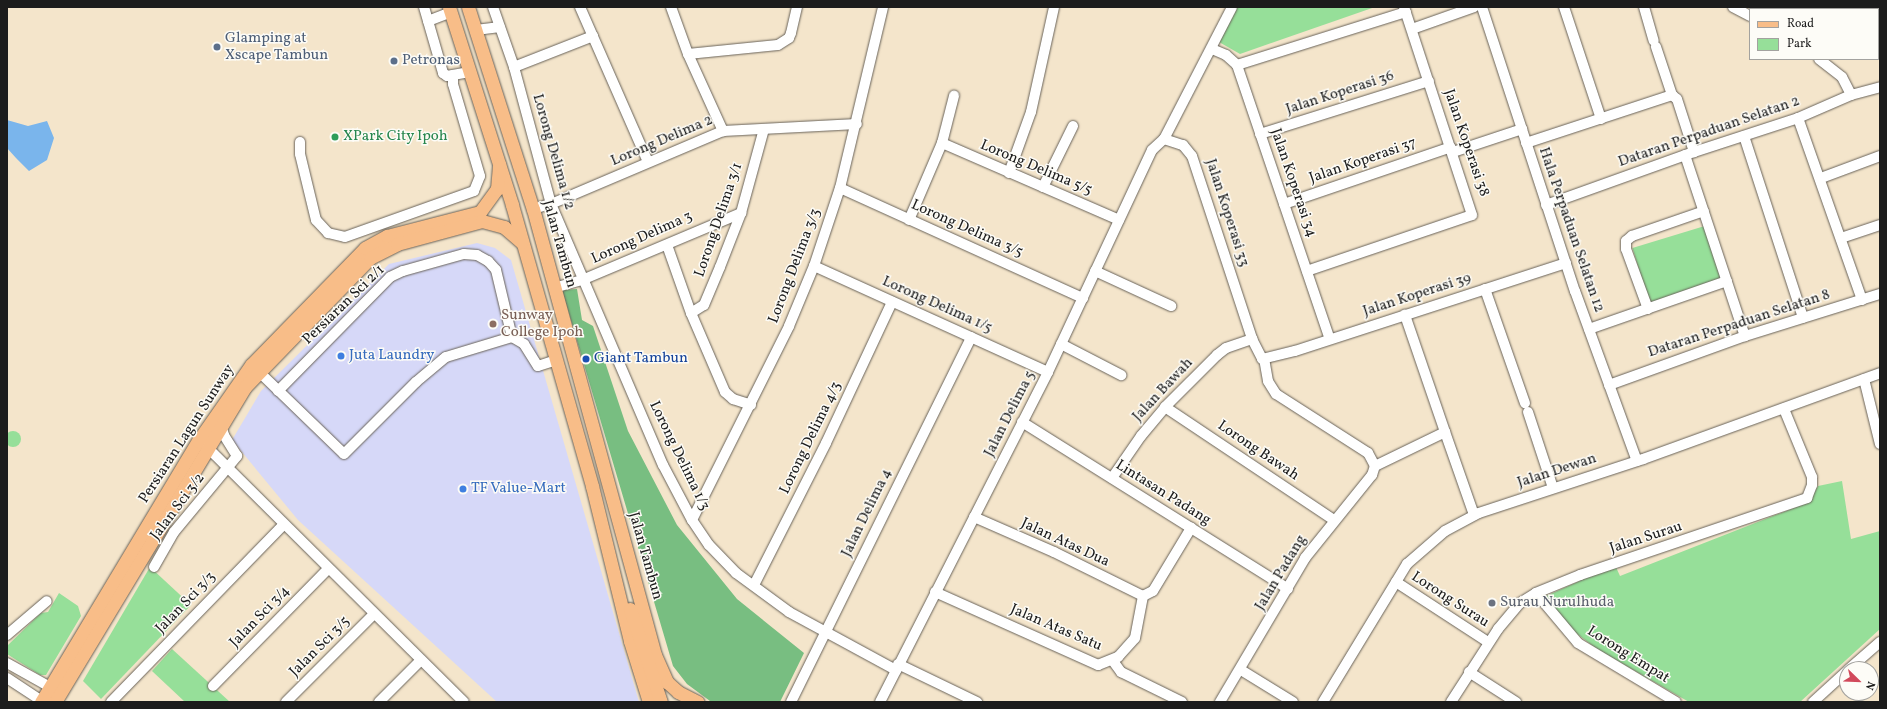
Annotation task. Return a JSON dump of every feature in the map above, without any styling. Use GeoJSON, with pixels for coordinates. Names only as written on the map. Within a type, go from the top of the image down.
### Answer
{"type":"FeatureCollection","features":[{"type":"Feature","properties":{"kind":"main road","name":"Jalan Tambun"},"geometry":{"type":"LineString","coordinates":[[468,7],[532,209],[648,631],[663,675],[681,697]]}},
{"type":"Feature","properties":{"kind":"main road"},"geometry":{"type":"LineString","coordinates":[[450,10],[512,205],[556,360],[649,702]]}},
{"type":"Feature","properties":{"kind":"main road"},"geometry":{"type":"LineString","coordinates":[[499,164],[496,189],[481,217],[504,227],[522,244]]}},
{"type":"Feature","properties":{"kind":"main road","name":"Persiaran Lagun Sunway"},"geometry":{"type":"LineString","coordinates":[[46,702],[50,687],[203,444],[255,369],[368,253],[387,236],[481,217]]}},
{"type":"Feature","properties":{"kind":"main road","name":"Persiaran Lagun Sunway"},"geometry":{"type":"LineString","coordinates":[[46,702],[203,444],[221,426],[246,387],[255,369]]}},
{"type":"Feature","properties":{"kind":"main road"},"geometry":{"type":"LineString","coordinates":[[608,554],[623,585],[661,702]]}},
{"type":"Feature","properties":{"kind":"main road"},"geometry":{"type":"LineString","coordinates":[[681,697],[698,702]]}},
{"type":"Feature","properties":{"kind":"street"},"geometry":{"type":"LineString","coordinates":[[424,7],[442,70],[447,76],[470,72]]}},
{"type":"Feature","properties":{"kind":"street","name":"Lorong Delima 1/2"},"geometry":{"type":"LineString","coordinates":[[493,7],[514,67],[551,204],[582,280]]}},
{"type":"Feature","properties":{"kind":"street"},"geometry":{"type":"LineString","coordinates":[[580,7],[648,162]]}},
{"type":"Feature","properties":{"kind":"street"},"geometry":{"type":"LineString","coordinates":[[671,7],[688,54],[723,131]]}},
{"type":"Feature","properties":{"kind":"street"},"geometry":{"type":"LineString","coordinates":[[688,54],[778,45],[788,38],[791,33],[797,7]]}},
{"type":"Feature","properties":{"kind":"street","name":"Lorong Delima 3/3"},"geometry":{"type":"LineString","coordinates":[[692,520],[751,405],[789,326],[814,266],[840,188],[857,124],[883,7]]}},
{"type":"Feature","properties":{"kind":"street"},"geometry":{"type":"LineString","coordinates":[[1009,173],[1031,112],[1054,7]]}},
{"type":"Feature","properties":{"kind":"street"},"geometry":{"type":"LineString","coordinates":[[1164,139],[1212,49],[1232,7]]}},
{"type":"Feature","properties":{"kind":"street"},"geometry":{"type":"LineString","coordinates":[[1412,29],[1474,7]]}},
{"type":"Feature","properties":{"kind":"street","name":"Hala Perpaduan Selatan 12"},"geometry":{"type":"LineString","coordinates":[[1482,7],[1546,205],[1637,461]]}},
{"type":"Feature","properties":{"kind":"street"},"geometry":{"type":"LineString","coordinates":[[1564,7],[1601,119]]}},
{"type":"Feature","properties":{"kind":"street"},"geometry":{"type":"LineString","coordinates":[[1644,7],[1672,95],[1677,100],[1704,211],[1745,336]]}},
{"type":"Feature","properties":{"kind":"street"},"geometry":{"type":"LineString","coordinates":[[1733,7],[1749,15]]}},
{"type":"Feature","properties":{"kind":"street"},"geometry":{"type":"LineString","coordinates":[[428,21],[450,10]]}},
{"type":"Feature","properties":{"kind":"street"},"geometry":{"type":"LineString","coordinates":[[1212,49],[1226,55],[1237,65],[1405,10]]}},
{"type":"Feature","properties":{"kind":"street","name":"Jalan Koperasi 38"},"geometry":{"type":"LineString","coordinates":[[1307,271],[1470,216],[1472,210],[1405,10]]}},
{"type":"Feature","properties":{"kind":"street"},"geometry":{"type":"LineString","coordinates":[[476,30],[500,27]]}},
{"type":"Feature","properties":{"kind":"street"},"geometry":{"type":"LineString","coordinates":[[514,67],[593,36]]}},
{"type":"Feature","properties":{"kind":"street"},"geometry":{"type":"LineString","coordinates":[[1820,60],[1842,77],[1851,95]]}},
{"type":"Feature","properties":{"kind":"street","name":"Jalan Koperasi 34"},"geometry":{"type":"LineString","coordinates":[[1237,65],[1330,339]]}},
{"type":"Feature","properties":{"kind":"street"},"geometry":{"type":"LineString","coordinates":[[300,142],[300,154],[316,220],[328,233],[345,237],[474,191],[480,176],[453,84],[453,75]]}},
{"type":"Feature","properties":{"kind":"street","name":"Jalan Koperasi 36"},"geometry":{"type":"LineString","coordinates":[[1260,134],[1429,81]]}},
{"type":"Feature","properties":{"kind":"street","name":"Dataran Perpaduan Selatan 2"},"geometry":{"type":"LineString","coordinates":[[1546,205],[1690,153],[1798,118],[1851,95],[1880,86]]}},
{"type":"Feature","properties":{"kind":"street"},"geometry":{"type":"LineString","coordinates":[[1526,144],[1672,95]]}},
{"type":"Feature","properties":{"kind":"street"},"geometry":{"type":"LineString","coordinates":[[909,220],[942,143],[954,96]]}},
{"type":"Feature","properties":{"kind":"street"},"geometry":{"type":"LineString","coordinates":[[1798,118],[1821,178],[1862,300]]}},
{"type":"Feature","properties":{"kind":"street","name":"Lorong Delima 2"},"geometry":{"type":"LineString","coordinates":[[532,209],[551,204],[723,131],[857,124]]}},
{"type":"Feature","properties":{"kind":"street"},"geometry":{"type":"LineString","coordinates":[[1043,187],[1073,126]]}},
{"type":"Feature","properties":{"kind":"street","name":"Lorong Delima 3/1"},"geometry":{"type":"LineString","coordinates":[[691,313],[704,305],[741,213],[764,129]]}},
{"type":"Feature","properties":{"kind":"street","name":"Jalan Koperasi 37"},"geometry":{"type":"LineString","coordinates":[[1284,204],[1522,129]]}},
{"type":"Feature","properties":{"kind":"street"},"geometry":{"type":"LineString","coordinates":[[1744,136],[1803,318]]}},
{"type":"Feature","properties":{"kind":"street","name":"Jalan Delima 5"},"geometry":{"type":"LineString","coordinates":[[880,702],[1048,372],[1152,150],[1164,139]]}},
{"type":"Feature","properties":{"kind":"street","name":"Jalan Koperasi 33"},"geometry":{"type":"LineString","coordinates":[[1164,139],[1183,145],[1192,156],[1252,339],[1259,355],[1264,359],[1268,381],[1276,394],[1368,453],[1375,466]]}},
{"type":"Feature","properties":{"kind":"street","name":"Lorong Delima 5/5"},"geometry":{"type":"LineString","coordinates":[[942,143],[1119,220]]}},
{"type":"Feature","properties":{"kind":"street"},"geometry":{"type":"LineString","coordinates":[[1821,178],[1880,156]]}},
{"type":"Feature","properties":{"kind":"street","name":"Lorong Delima 3/5"},"geometry":{"type":"LineString","coordinates":[[840,188],[1083,298]]}},
{"type":"Feature","properties":{"kind":"street"},"geometry":{"type":"LineString","coordinates":[[1648,309],[1626,249],[1626,241],[1632,236],[1704,211]]}},
{"type":"Feature","properties":{"kind":"street","name":"Lorong Delima 3"},"geometry":{"type":"LineString","coordinates":[[554,288],[582,280],[667,245],[707,225],[741,213]]}},
{"type":"Feature","properties":{"kind":"street"},"geometry":{"type":"LineString","coordinates":[[1841,238],[1880,225]]}},
{"type":"Feature","properties":{"kind":"street"},"geometry":{"type":"LineString","coordinates":[[357,233],[368,253]]}},
{"type":"Feature","properties":{"kind":"street"},"geometry":{"type":"LineString","coordinates":[[667,245],[691,313],[725,392],[733,399],[751,405]]}},
{"type":"Feature","properties":{"kind":"street","name":"Persiaran Sci 2/1"},"geometry":{"type":"LineString","coordinates":[[278,391],[390,277],[403,271],[464,254],[477,255],[488,261],[496,270],[512,337]]}},
{"type":"Feature","properties":{"kind":"street","name":"Jalan Koperasi 39"},"geometry":{"type":"LineString","coordinates":[[1264,359],[1566,263]]}},
{"type":"Feature","properties":{"kind":"street","name":"Lorong Delima 1/5"},"geometry":{"type":"LineString","coordinates":[[814,266],[1048,372]]}},
{"type":"Feature","properties":{"kind":"street"},"geometry":{"type":"LineString","coordinates":[[1095,271],[1171,306]]}},
{"type":"Feature","properties":{"kind":"street","name":"Lorong Delima 1/3"},"geometry":{"type":"LineString","coordinates":[[582,280],[663,465],[692,520],[724,563],[789,612],[824,633],[977,702]]}},
{"type":"Feature","properties":{"kind":"street"},"geometry":{"type":"LineString","coordinates":[[1589,329],[1726,281]]}},
{"type":"Feature","properties":{"kind":"street"},"geometry":{"type":"LineString","coordinates":[[1485,289],[1553,488]]}},
{"type":"Feature","properties":{"kind":"street","name":"Dataran Perpaduan Selatan 8"},"geometry":{"type":"LineString","coordinates":[[1609,385],[1745,336],[1880,294]]}},
{"type":"Feature","properties":{"kind":"street","name":"Lorong Delima 4/3"},"geometry":{"type":"LineString","coordinates":[[754,585],[826,443],[892,302]]}},
{"type":"Feature","properties":{"kind":"street"},"geometry":{"type":"LineString","coordinates":[[1405,315],[1474,515]]}},
{"type":"Feature","properties":{"kind":"street"},"geometry":{"type":"LineString","coordinates":[[255,369],[344,454],[440,361],[457,352],[512,337],[524,344],[538,366],[556,360]]}},
{"type":"Feature","properties":{"kind":"street","name":"Jalan Delima 4"},"geometry":{"type":"LineString","coordinates":[[791,702],[971,337]]}},
{"type":"Feature","properties":{"kind":"street","name":"Jalan Bawah"},"geometry":{"type":"LineString","coordinates":[[1112,478],[1141,436],[1165,407],[1217,355],[1226,348],[1252,339]]}},
{"type":"Feature","properties":{"kind":"street"},"geometry":{"type":"LineString","coordinates":[[1061,344],[1121,375]]}},
{"type":"Feature","properties":{"kind":"street","name":"Jalan Dewan"},"geometry":{"type":"LineString","coordinates":[[1324,702],[1407,564],[1425,546],[1445,531],[1474,515],[1637,461],[1880,374]]}},
{"type":"Feature","properties":{"kind":"street"},"geometry":{"type":"LineString","coordinates":[[1864,379],[1880,444]]}},
{"type":"Feature","properties":{"kind":"street","name":"Lorong Bawah"},"geometry":{"type":"LineString","coordinates":[[1165,407],[1334,520]]}},
{"type":"Feature","properties":{"kind":"street","name":"Jalan Surau"},"geometry":{"type":"LineString","coordinates":[[1451,702],[1488,642],[1516,606],[1536,593],[1580,575],[1807,498],[1812,486],[1812,477],[1784,409]]}},
{"type":"Feature","properties":{"kind":"street","name":"Lintasan Padang"},"geometry":{"type":"LineString","coordinates":[[1022,422],[1288,589]]}},
{"type":"Feature","properties":{"kind":"street"},"geometry":{"type":"LineString","coordinates":[[221,426],[224,435],[237,454],[229,468]]}},
{"type":"Feature","properties":{"kind":"street"},"geometry":{"type":"LineString","coordinates":[[1375,466],[1445,432]]}},
{"type":"Feature","properties":{"kind":"street"},"geometry":{"type":"LineString","coordinates":[[203,444],[229,468],[283,525],[464,702]]}},
{"type":"Feature","properties":{"kind":"street","name":"Jalan Padang"},"geometry":{"type":"LineString","coordinates":[[1220,702],[1241,670],[1305,558],[1334,520],[1372,475],[1375,466]]}},
{"type":"Feature","properties":{"kind":"street","name":"Jalan Sci 3/2"},"geometry":{"type":"LineString","coordinates":[[154,567],[179,526],[229,468]]}},
{"type":"Feature","properties":{"kind":"street","name":"Jalan Atas Dua"},"geometry":{"type":"LineString","coordinates":[[974,518],[1054,552],[1143,596]]}},
{"type":"Feature","properties":{"kind":"street","name":"Jalan Sci 3/3"},"geometry":{"type":"LineString","coordinates":[[111,702],[283,525]]}},
{"type":"Feature","properties":{"kind":"street"},"geometry":{"type":"LineString","coordinates":[[1113,661],[1135,638],[1143,596],[1153,591],[1191,528]]}},
{"type":"Feature","properties":{"kind":"street","name":"Jalan Sci 3/4"},"geometry":{"type":"LineString","coordinates":[[213,686],[328,569]]}},
{"type":"Feature","properties":{"kind":"street","name":"Lorong Surau"},"geometry":{"type":"LineString","coordinates":[[1396,582],[1488,642]]}},
{"type":"Feature","properties":{"kind":"street","name":"Jalan Atas Satu"},"geometry":{"type":"LineString","coordinates":[[935,592],[1092,663],[1098,664],[1113,661],[1121,672],[1182,702]]}},
{"type":"Feature","properties":{"kind":"street","name":"Lorong Empat"},"geometry":{"type":"LineString","coordinates":[[1536,593],[1578,643],[1676,702]]}},
{"type":"Feature","properties":{"kind":"street"},"geometry":{"type":"LineString","coordinates":[[7,636],[47,601]]}},
{"type":"Feature","properties":{"kind":"street","name":"Jalan Sci 3/5"},"geometry":{"type":"LineString","coordinates":[[286,702],[374,614]]}},
{"type":"Feature","properties":{"kind":"street"},"geometry":{"type":"LineString","coordinates":[[1858,661],[1880,642]]}},
{"type":"Feature","properties":{"kind":"street"},"geometry":{"type":"LineString","coordinates":[[379,702],[421,660]]}},
{"type":"Feature","properties":{"kind":"street"},"geometry":{"type":"LineString","coordinates":[[7,663],[50,687]]}},
{"type":"Feature","properties":{"kind":"street"},"geometry":{"type":"LineString","coordinates":[[1241,670],[1293,702]]}},
{"type":"Feature","properties":{"kind":"street"},"geometry":{"type":"LineString","coordinates":[[1469,672],[1516,702]]}},
{"type":"Feature","properties":{"kind":"street"},"geometry":{"type":"LineString","coordinates":[[7,678],[46,702]]}},
{"type":"Feature","properties":{"kind":"street"},"geometry":{"type":"LineString","coordinates":[[1813,702],[1839,678]]}},
{"type":"Feature","properties":{"kind":"shaded area"},"geometry":{"type":"Polygon","coordinates":[[[477,243],[495,248],[511,260],[639,702],[497,702],[298,520],[232,440],[261,391],[389,264],[477,243]]]}},
{"type":"Feature","properties":{"kind":"green space"},"geometry":{"type":"Polygon","coordinates":[[[1234,7],[1375,7],[1240,54],[1219,42],[1234,7]]]}},
{"type":"Feature","properties":{"kind":"green space"},"geometry":{"type":"Polygon","coordinates":[[[1708,225],[1725,281],[1650,305],[1632,248],[1708,225]]]}},
{"type":"Feature","properties":{"kind":"green space"},"geometry":{"type":"Polygon","coordinates":[[[577,289],[582,320],[593,326],[628,431],[677,525],[737,599],[804,653],[780,702],[710,701],[687,684],[673,666],[562,290],[577,289]]]}},
{"type":"Feature","properties":{"kind":"green space"},"geometry":{"type":"Polygon","coordinates":[[[10,431],[16,431],[21,436],[19,445],[16,447],[10,447],[5,442],[5,436],[10,431]]]}},
{"type":"Feature","properties":{"kind":"green space"},"geometry":{"type":"Polygon","coordinates":[[[1842,481],[1851,539],[1880,531],[1880,629],[1845,661],[1839,661],[1839,666],[1800,702],[1689,702],[1597,649],[1572,630],[1544,597],[1615,565],[1620,576],[1809,502],[1818,486],[1842,481]]]}},
{"type":"Feature","properties":{"kind":"green space"},"geometry":{"type":"Polygon","coordinates":[[[150,567],[191,605],[101,699],[83,681],[150,567]]]}},
{"type":"Feature","properties":{"kind":"green space"},"geometry":{"type":"Polygon","coordinates":[[[59,593],[78,606],[81,616],[46,675],[40,675],[7,654],[7,646],[41,613],[48,612],[59,593]]]}},
{"type":"Feature","properties":{"kind":"green space"},"geometry":{"type":"Polygon","coordinates":[[[172,649],[230,702],[185,702],[152,671],[172,649]]]}},
{"type":"Feature","properties":{"kind":"water"},"geometry":{"type":"Polygon","coordinates":[[[7,120],[28,126],[47,121],[54,138],[47,160],[29,171],[16,158],[7,148],[7,120]]]}},
{"type":"Feature","properties":{"kind":"place","name":"Glamping at Xscape Tambun"},"geometry":{"type":"Point","coordinates":[217,47]}},
{"type":"Feature","properties":{"kind":"place","name":"Petronas"},"geometry":{"type":"Point","coordinates":[394,61]}},
{"type":"Feature","properties":{"kind":"place","name":"XPark City Ipoh"},"geometry":{"type":"Point","coordinates":[335,137]}},
{"type":"Feature","properties":{"kind":"place","name":"Sunway College Ipoh"},"geometry":{"type":"Point","coordinates":[493,324]}},
{"type":"Feature","properties":{"kind":"place","name":"Juta Laundry"},"geometry":{"type":"Point","coordinates":[341,356]}},
{"type":"Feature","properties":{"kind":"place","name":"Giant Tambun"},"geometry":{"type":"Point","coordinates":[586,359]}},
{"type":"Feature","properties":{"kind":"place","name":"TF Value-Mart"},"geometry":{"type":"Point","coordinates":[463,489]}},
{"type":"Feature","properties":{"kind":"place","name":"Surau Nurulhuda"},"geometry":{"type":"Point","coordinates":[1492,603]}}]}
